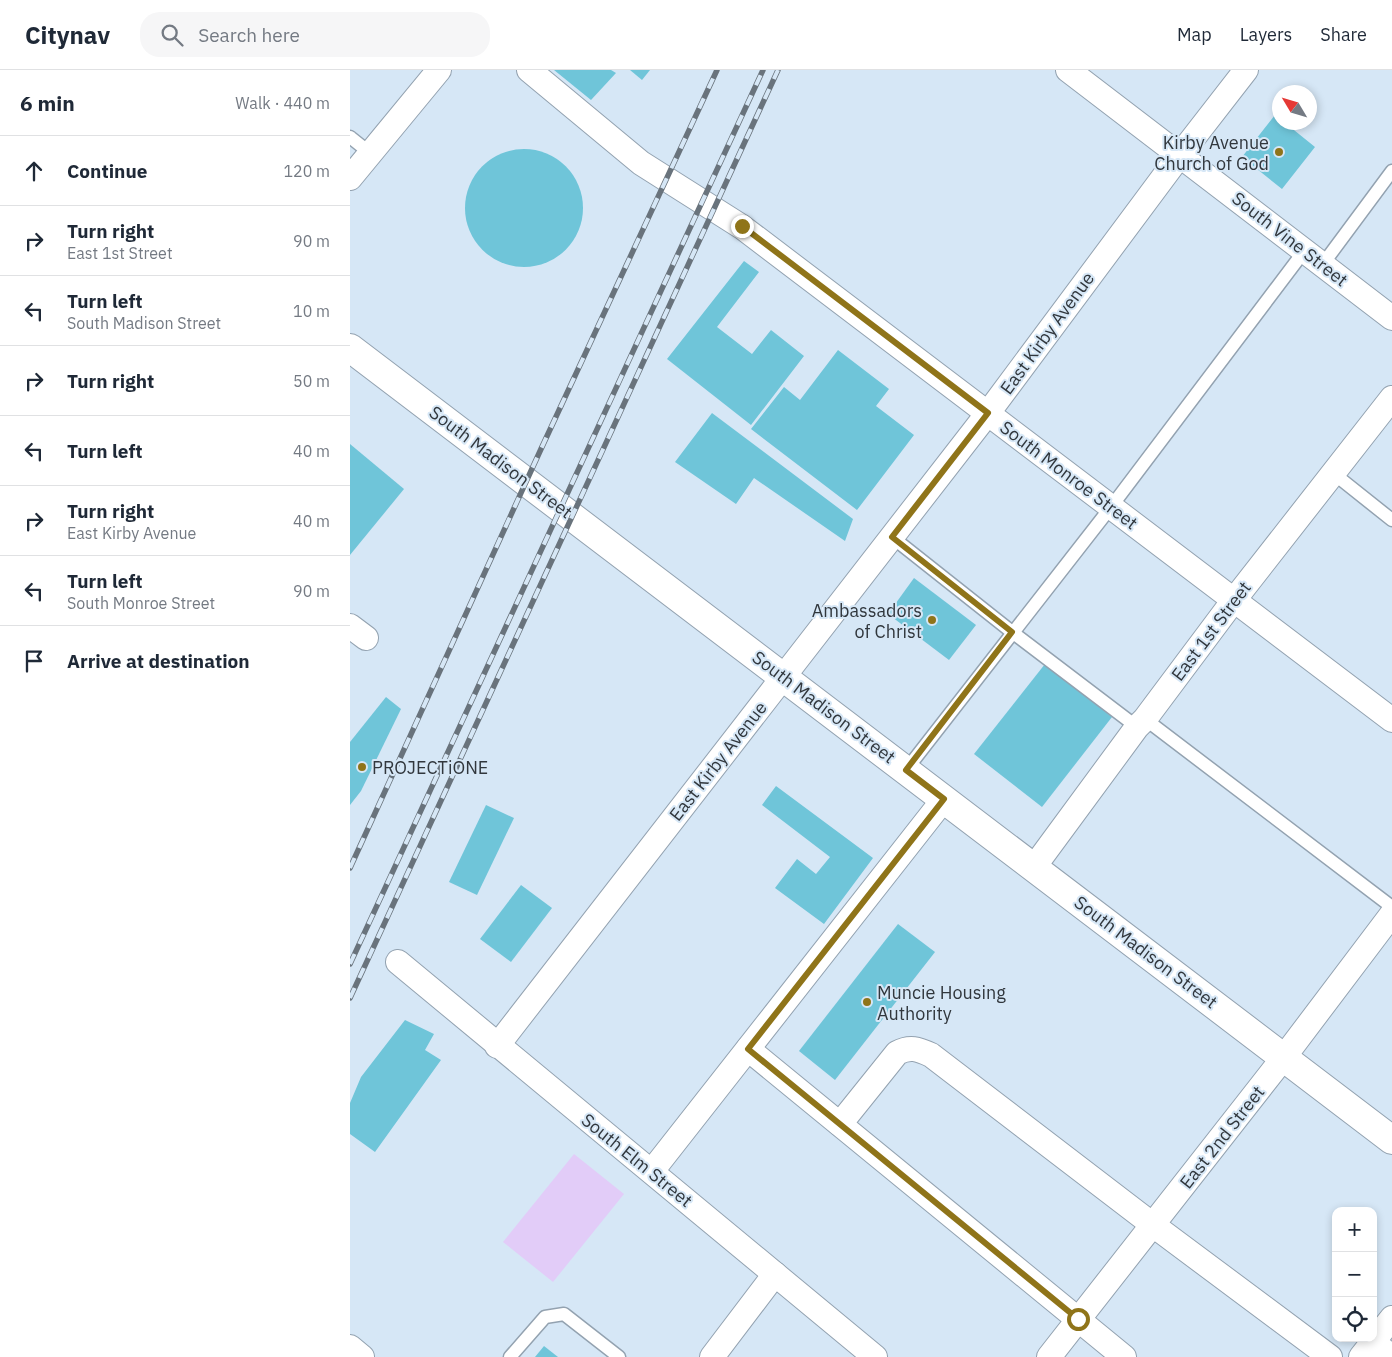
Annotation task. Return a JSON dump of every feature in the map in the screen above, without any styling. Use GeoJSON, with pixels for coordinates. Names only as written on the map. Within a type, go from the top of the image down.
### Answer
{"type":"FeatureCollection","features":[{"type":"Feature","properties":{"kind":"main road","name":"South Madison Street"},"geometry":{"type":"LineString","coordinates":[[350,348],[1392,1140]]}},
{"type":"Feature","properties":{"kind":"street"},"geometry":{"type":"LineString","coordinates":[[350,178],[438,70]]}},
{"type":"Feature","properties":{"kind":"street","name":"South Monroe Street"},"geometry":{"type":"LineString","coordinates":[[529,70],[641,163],[742,226],[1392,720]]}},
{"type":"Feature","properties":{"kind":"street","name":"South Vine Street"},"geometry":{"type":"LineString","coordinates":[[1068,70],[1392,318]]}},
{"type":"Feature","properties":{"kind":"street","name":"East Kirby Avenue"},"geometry":{"type":"LineString","coordinates":[[497,1046],[988,413],[1180,154],[1246,70]]}},
{"type":"Feature","properties":{"kind":"street","name":"East 1st Street"},"geometry":{"type":"LineString","coordinates":[[1034,867],[1234,600],[1392,398]]}},
{"type":"Feature","properties":{"kind":"street"},"geometry":{"type":"LineString","coordinates":[[652,1171],[944,799]]}},
{"type":"Feature","properties":{"kind":"street","name":"East 2nd Street"},"geometry":{"type":"LineString","coordinates":[[1049,1357],[1284,1057],[1392,914]]}},
{"type":"Feature","properties":{"kind":"street","name":"South Elm Street"},"geometry":{"type":"LineString","coordinates":[[398,962],[497,1046],[652,1171],[875,1357]]}},
{"type":"Feature","properties":{"kind":"street"},"geometry":{"type":"LineString","coordinates":[[748,1049],[1124,1357]]}},
{"type":"Feature","properties":{"kind":"street"},"geometry":{"type":"LineString","coordinates":[[840,1124],[897,1053],[905,1049],[919,1049],[931,1055],[1153,1225],[1330,1357]]}},
{"type":"Feature","properties":{"kind":"street"},"geometry":{"type":"LineString","coordinates":[[712,1357],[775,1274]]}},
{"type":"Feature","properties":{"kind":"street"},"geometry":{"type":"LineString","coordinates":[[1392,1318],[1367,1349],[1392,1357]]}},
{"type":"Feature","properties":{"kind":"street"},"geometry":{"type":"LineString","coordinates":[[350,1347],[362,1357]]}},
{"type":"Feature","properties":{"kind":"lane"},"geometry":{"type":"LineString","coordinates":[[350,137],[370,153]]}},
{"type":"Feature","properties":{"kind":"lane"},"geometry":{"type":"LineString","coordinates":[[906,770],[1111,507],[1314,257],[1392,171]]}},
{"type":"Feature","properties":{"kind":"lane"},"geometry":{"type":"LineString","coordinates":[[1334,473],[1392,520]]}},
{"type":"Feature","properties":{"kind":"lane"},"geometry":{"type":"LineString","coordinates":[[892,537],[1012,632],[1141,723],[1392,907]]}},
{"type":"Feature","properties":{"kind":"lane"},"geometry":{"type":"LineString","coordinates":[[510,1357],[545,1317],[564,1314],[619,1357]]}},
{"type":"Feature","properties":{"kind":"shaded area"},"geometry":{"type":"Polygon","coordinates":[[[574,1154],[624,1194],[553,1282],[503,1242],[574,1154]]]}},
{"type":"Feature","properties":{"kind":"building"},"geometry":{"type":"Polygon","coordinates":[[[554,70],[611,70],[616,73],[591,100],[554,70]]]}},
{"type":"Feature","properties":{"kind":"building"},"geometry":{"type":"Polygon","coordinates":[[[630,70],[650,70],[642,80],[630,70]]]}},
{"type":"Feature","properties":{"kind":"building","name":"Kirby Avenue Church of God"},"geometry":{"type":"Polygon","coordinates":[[[1272,119],[1272,130],[1294,130],[1315,147],[1282,189],[1242,157],[1272,119]]]}},
{"type":"Feature","properties":{"kind":"building"},"geometry":{"type":"Polygon","coordinates":[[[524,149],[547,153],[566,166],[579,185],[583,208],[579,231],[566,250],[547,263],[524,267],[501,263],[482,250],[469,231],[465,208],[469,185],[482,166],[501,153],[524,149]]]}},
{"type":"Feature","properties":{"kind":"building"},"geometry":{"type":"Polygon","coordinates":[[[744,261],[759,272],[717,327],[752,354],[771,330],[804,356],[751,425],[667,359],[744,261]]]}},
{"type":"Feature","properties":{"kind":"building"},"geometry":{"type":"Polygon","coordinates":[[[838,350],[889,389],[876,406],[914,435],[857,510],[751,429],[784,387],[800,400],[838,350]]]}},
{"type":"Feature","properties":{"kind":"building"},"geometry":{"type":"Polygon","coordinates":[[[712,413],[853,519],[845,541],[754,478],[736,504],[675,462],[712,413]]]}},
{"type":"Feature","properties":{"kind":"building"},"geometry":{"type":"Polygon","coordinates":[[[350,444],[404,489],[350,555],[350,444]]]}},
{"type":"Feature","properties":{"kind":"building","name":"Ambassadors of Christ"},"geometry":{"type":"Polygon","coordinates":[[[914,578],[976,625],[949,660],[888,614],[914,578]]]}},
{"type":"Feature","properties":{"kind":"building"},"geometry":{"type":"Polygon","coordinates":[[[1045,664],[1112,717],[1042,807],[974,754],[1045,664]]]}},
{"type":"Feature","properties":{"kind":"building","name":"PROJECTiONE"},"geometry":{"type":"Polygon","coordinates":[[[386,697],[401,709],[361,791],[350,805],[350,742],[386,697]]]}},
{"type":"Feature","properties":{"kind":"building"},"geometry":{"type":"Polygon","coordinates":[[[776,786],[873,858],[824,924],[775,888],[797,859],[816,874],[830,857],[762,805],[776,786]]]}},
{"type":"Feature","properties":{"kind":"building"},"geometry":{"type":"Polygon","coordinates":[[[486,805],[514,818],[477,895],[449,882],[486,805]]]}},
{"type":"Feature","properties":{"kind":"building"},"geometry":{"type":"Polygon","coordinates":[[[521,885],[552,908],[511,962],[480,939],[521,885]]]}},
{"type":"Feature","properties":{"kind":"building","name":"Muncie Housing Authority"},"geometry":{"type":"Polygon","coordinates":[[[898,924],[935,952],[835,1080],[799,1051],[898,924]]]}},
{"type":"Feature","properties":{"kind":"building"},"geometry":{"type":"Polygon","coordinates":[[[405,1020],[434,1034],[425,1050],[441,1060],[375,1152],[350,1134],[350,1103],[361,1077],[405,1020]]]}},
{"type":"Feature","properties":{"kind":"building"},"geometry":{"type":"Polygon","coordinates":[[[544,1346],[558,1357],[535,1357],[544,1346]]]}},
{"type":"Feature","properties":{"kind":"railway"},"geometry":{"type":"LineString","coordinates":[[350,868],[541,449],[717,70]]}},
{"type":"Feature","properties":{"kind":"railway"},"geometry":{"type":"LineString","coordinates":[[350,964],[763,70]]}},
{"type":"Feature","properties":{"kind":"railway"},"geometry":{"type":"LineString","coordinates":[[350,998],[778,70]]}},
{"type":"Feature","properties":{"kind":"place","name":"Kirby Avenue Church of God"},"geometry":{"type":"Point","coordinates":[1279,152]}},
{"type":"Feature","properties":{"kind":"place","name":"Ambassadors of Christ"},"geometry":{"type":"Point","coordinates":[932,620]}},
{"type":"Feature","properties":{"kind":"place","name":"PROJECTiONE"},"geometry":{"type":"Point","coordinates":[362,767]}},
{"type":"Feature","properties":{"kind":"place","name":"Muncie Housing Authority"},"geometry":{"type":"Point","coordinates":[867,1002]}},
{"type":"Feature","properties":{"kind":"route"},"geometry":{"type":"LineString","coordinates":[[742,226],[988,413],[892,537],[1012,632],[906,770],[944,799],[748,1049],[1078,1319]]}}]}
